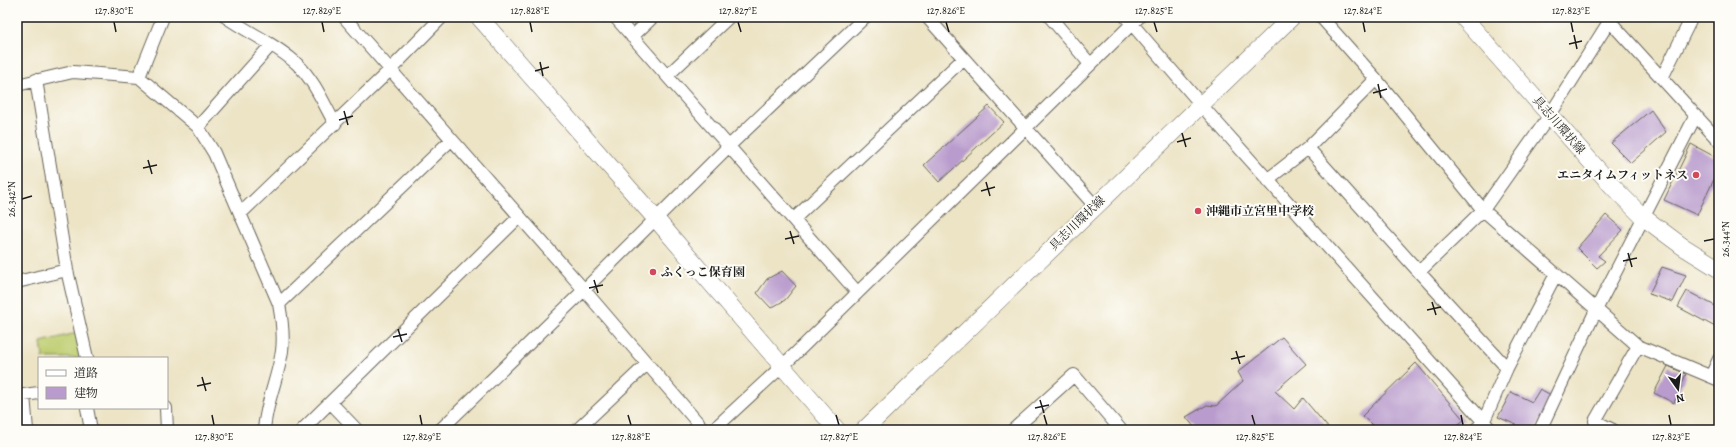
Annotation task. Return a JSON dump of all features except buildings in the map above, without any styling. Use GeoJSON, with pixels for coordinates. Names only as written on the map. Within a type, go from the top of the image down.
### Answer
{"type":"FeatureCollection","features":[{"type":"Feature","properties":{"kind":"main road"},"geometry":{"type":"LineString","coordinates":[[479,17],[656,219],[837,430]]}},
{"type":"Feature","properties":{"kind":"main road","name":"具志川環状線"},"geometry":{"type":"LineString","coordinates":[[864,430],[1292,17]]}},
{"type":"Feature","properties":{"kind":"main road","name":"具志川環状線"},"geometry":{"type":"LineString","coordinates":[[1463,17],[1615,189],[1643,217],[1682,246],[1719,269]]}},
{"type":"Feature","properties":{"kind":"street"},"geometry":{"type":"LineString","coordinates":[[139,77],[162,17]]}},
{"type":"Feature","properties":{"kind":"street"},"geometry":{"type":"LineString","coordinates":[[226,17],[298,64],[314,87],[335,124]]}},
{"type":"Feature","properties":{"kind":"street"},"geometry":{"type":"LineString","coordinates":[[344,17],[584,290],[704,430]]}},
{"type":"Feature","properties":{"kind":"street"},"geometry":{"type":"LineString","coordinates":[[240,214],[335,124],[442,17]]}},
{"type":"Feature","properties":{"kind":"street"},"geometry":{"type":"LineString","coordinates":[[615,17],[857,292]]}},
{"type":"Feature","properties":{"kind":"street"},"geometry":{"type":"LineString","coordinates":[[632,37],[654,17]]}},
{"type":"Feature","properties":{"kind":"street"},"geometry":{"type":"LineString","coordinates":[[667,76],[729,17]]}},
{"type":"Feature","properties":{"kind":"street"},"geometry":{"type":"LineString","coordinates":[[440,430],[728,147],[865,17]]}},
{"type":"Feature","properties":{"kind":"street"},"geometry":{"type":"LineString","coordinates":[[927,17],[1024,128],[1095,206]]}},
{"type":"Feature","properties":{"kind":"street"},"geometry":{"type":"LineString","coordinates":[[1050,17],[1090,64]]}},
{"type":"Feature","properties":{"kind":"street"},"geometry":{"type":"LineString","coordinates":[[1321,17],[1376,79],[1483,210],[1596,310],[1638,346],[1715,378],[1719,359]]}},
{"type":"Feature","properties":{"kind":"street"},"geometry":{"type":"LineString","coordinates":[[1662,78],[1692,17]]}},
{"type":"Feature","properties":{"kind":"street"},"geometry":{"type":"LineString","coordinates":[[1419,272],[1483,210],[1550,115],[1609,18],[1719,140]]}},
{"type":"Feature","properties":{"kind":"street"},"geometry":{"type":"LineString","coordinates":[[713,430],[783,366],[1090,64],[1132,19],[1201,105],[1483,428],[1507,368],[1556,274]]}},
{"type":"Feature","properties":{"kind":"street"},"geometry":{"type":"LineString","coordinates":[[198,127],[271,45]]}},
{"type":"Feature","properties":{"kind":"street"},"geometry":{"type":"LineString","coordinates":[[794,219],[963,59]]}},
{"type":"Feature","properties":{"kind":"street"},"geometry":{"type":"LineString","coordinates":[[17,85],[73,72],[139,77],[198,127],[214,153],[279,304],[283,328],[282,352],[265,413],[264,430]]}},
{"type":"Feature","properties":{"kind":"street"},"geometry":{"type":"LineString","coordinates":[[1267,180],[1308,148],[1376,79]]}},
{"type":"Feature","properties":{"kind":"street"},"geometry":{"type":"LineString","coordinates":[[36,80],[67,270],[87,357]]}},
{"type":"Feature","properties":{"kind":"street"},"geometry":{"type":"LineString","coordinates":[[1540,430],[1596,310],[1696,115]]}},
{"type":"Feature","properties":{"kind":"street"},"geometry":{"type":"LineString","coordinates":[[279,304],[451,140]]}},
{"type":"Feature","properties":{"kind":"street"},"geometry":{"type":"LineString","coordinates":[[1308,148],[1507,368]]}},
{"type":"Feature","properties":{"kind":"street"},"geometry":{"type":"LineString","coordinates":[[302,430],[519,217]]}},
{"type":"Feature","properties":{"kind":"street"},"geometry":{"type":"LineString","coordinates":[[17,282],[67,270]]}},
{"type":"Feature","properties":{"kind":"street"},"geometry":{"type":"LineString","coordinates":[[1613,430],[1592,426],[1638,346]]}},
{"type":"Feature","properties":{"kind":"street"},"geometry":{"type":"LineString","coordinates":[[577,430],[647,364]]}},
{"type":"Feature","properties":{"kind":"street"},"geometry":{"type":"LineString","coordinates":[[1013,430],[1074,375],[1122,430]]}},
{"type":"Feature","properties":{"kind":"street"},"geometry":{"type":"LineString","coordinates":[[27,430],[24,395],[38,393]]}},
{"type":"Feature","properties":{"kind":"street"},"geometry":{"type":"LineString","coordinates":[[331,403],[357,430]]}},
{"type":"Feature","properties":{"kind":"street"},"geometry":{"type":"LineString","coordinates":[[87,409],[91,430]]}},
{"type":"Feature","properties":{"kind":"street"},"geometry":{"type":"LineString","coordinates":[[166,409],[166,430]]}},
{"type":"Feature","properties":{"kind":"green space"},"geometry":{"type":"Polygon","coordinates":[[[80,332],[86,357],[43,357],[41,342],[80,332]]]}},
{"type":"Feature","properties":{"kind":"place","name":"エニタイムフィットネス"},"geometry":{"type":"Point","coordinates":[1696,175]}},
{"type":"Feature","properties":{"kind":"place","name":"沖縄市立宮里中学校"},"geometry":{"type":"Point","coordinates":[1198,211]}},
{"type":"Feature","properties":{"kind":"place","name":"ふくっこ保育園"},"geometry":{"type":"Point","coordinates":[653,272]}}]}
